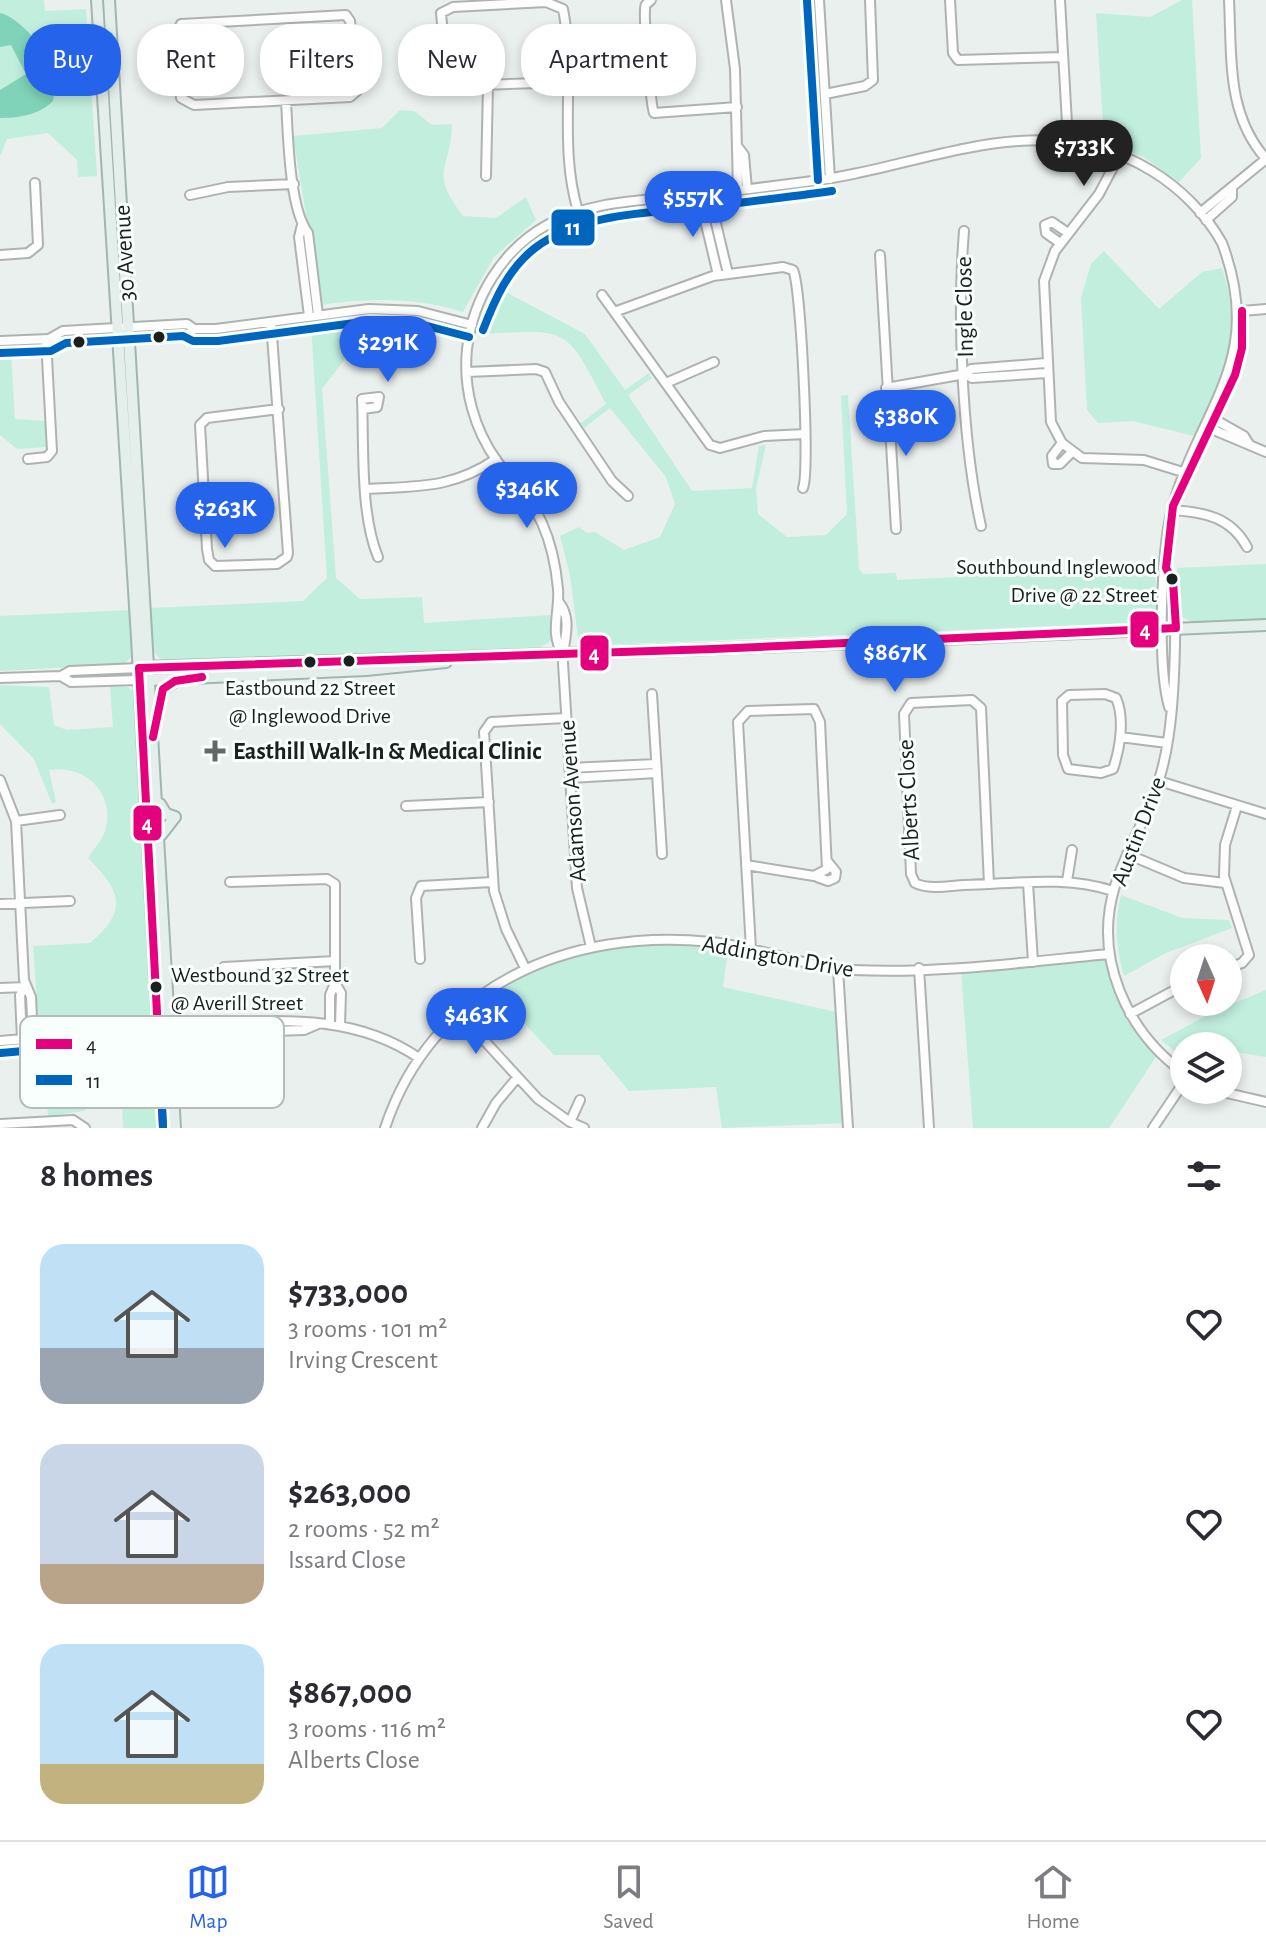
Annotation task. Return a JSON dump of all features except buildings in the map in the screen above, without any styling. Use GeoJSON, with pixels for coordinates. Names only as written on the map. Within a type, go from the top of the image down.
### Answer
{"type":"FeatureCollection","features":[{"type":"Feature","properties":{"kind":"main road","name":"30 Avenue"},"geometry":{"type":"LineString","coordinates":[[97,0],[117,334],[145,680],[157,1016]]}},
{"type":"Feature","properties":{"kind":"main road","name":"30 Avenue"},"geometry":{"type":"LineString","coordinates":[[110,0],[144,667]]}},
{"type":"Feature","properties":{"kind":"main road"},"geometry":{"type":"LineString","coordinates":[[145,680],[366,670],[460,659],[1266,625]]}},
{"type":"Feature","properties":{"kind":"main road"},"geometry":{"type":"LineString","coordinates":[[144,667],[432,657],[460,659]]}},
{"type":"Feature","properties":{"kind":"main road"},"geometry":{"type":"LineString","coordinates":[[152,729],[163,689],[187,677]]}},
{"type":"Feature","properties":{"kind":"main road","name":"30 Avenue"},"geometry":{"type":"LineString","coordinates":[[145,680],[158,800],[166,814],[175,817],[161,837],[169,1016]]}},
{"type":"Feature","properties":{"kind":"main road","name":"30 Avenue"},"geometry":{"type":"LineString","coordinates":[[162,1108],[163,1128]]}},
{"type":"Feature","properties":{"kind":"main road"},"geometry":{"type":"LineString","coordinates":[[174,1108],[175,1128]]}},
{"type":"Feature","properties":{"kind":"street"},"geometry":{"type":"LineString","coordinates":[[651,0],[645,11],[651,66],[650,103],[654,113],[663,115],[737,107]]}},
{"type":"Feature","properties":{"kind":"street"},"geometry":{"type":"LineString","coordinates":[[726,0],[738,147],[744,155],[743,190]]}},
{"type":"Feature","properties":{"kind":"street"},"geometry":{"type":"LineString","coordinates":[[819,0],[830,179]]}},
{"type":"Feature","properties":{"kind":"street"},"geometry":{"type":"LineString","coordinates":[[825,94],[865,86],[873,80],[870,0]]}},
{"type":"Feature","properties":{"kind":"street"},"geometry":{"type":"LineString","coordinates":[[950,0],[953,53],[958,60],[1063,57]]}},
{"type":"Feature","properties":{"kind":"street"},"geometry":{"type":"LineString","coordinates":[[1060,0],[1068,141]]}},
{"type":"Feature","properties":{"kind":"street"},"geometry":{"type":"LineString","coordinates":[[1203,216],[1226,190],[1232,189],[1266,159],[1250,140],[1237,109],[1229,0]]}},
{"type":"Feature","properties":{"kind":"street"},"geometry":{"type":"LineString","coordinates":[[441,24],[446,9],[546,2],[561,6],[563,24]]}},
{"type":"Feature","properties":{"kind":"street"},"geometry":{"type":"LineString","coordinates":[[346,15],[350,21],[357,91],[347,98],[286,101],[186,104],[180,95],[177,28],[188,22],[346,15]]}},
{"type":"Feature","properties":{"kind":"street"},"geometry":{"type":"LineString","coordinates":[[486,176],[489,154],[488,96]]}},
{"type":"Feature","properties":{"kind":"street"},"geometry":{"type":"LineString","coordinates":[[568,96],[570,176],[578,211]]}},
{"type":"Feature","properties":{"kind":"street"},"geometry":{"type":"LineString","coordinates":[[286,101],[294,184],[302,225],[308,233],[314,316]]}},
{"type":"Feature","properties":{"kind":"street","name":"Austin Drive"},"geometry":{"type":"LineString","coordinates":[[830,179],[983,144],[1068,141],[1120,154],[1165,179],[1203,216],[1230,261],[1242,311],[1239,363],[1186,473],[1172,510],[1166,568],[1173,581],[1170,629],[1174,688],[1169,707],[1167,743],[1159,781],[1113,891],[1109,954],[1130,1014],[1151,1045],[1170,1061]]}},
{"type":"Feature","properties":{"kind":"street"},"geometry":{"type":"LineString","coordinates":[[1120,154],[1099,194],[1060,243],[1044,281],[1051,422],[1062,443],[1072,452],[1092,461],[1144,460],[1186,473]]}},
{"type":"Feature","properties":{"kind":"street","name":"Adamson Avenue"},"geometry":{"type":"LineString","coordinates":[[591,947],[577,888],[563,654],[556,645],[559,602],[554,561],[541,522],[526,496],[496,459],[474,417],[467,372],[472,325],[493,276],[511,252],[544,226],[578,211],[830,179]]}},
{"type":"Feature","properties":{"kind":"street"},"geometry":{"type":"LineString","coordinates":[[0,255],[28,253],[38,245],[35,183]]}},
{"type":"Feature","properties":{"kind":"street"},"geometry":{"type":"LineString","coordinates":[[190,195],[228,187],[294,184]]}},
{"type":"Feature","properties":{"kind":"street"},"geometry":{"type":"LineString","coordinates":[[709,194],[728,274]]}},
{"type":"Feature","properties":{"kind":"street"},"geometry":{"type":"LineString","coordinates":[[699,195],[718,275]]}},
{"type":"Feature","properties":{"kind":"street"},"geometry":{"type":"LineString","coordinates":[[1060,243],[1046,233],[1045,225],[1052,222],[1068,233]]}},
{"type":"Feature","properties":{"kind":"street","name":"Ingle Close"},"geometry":{"type":"LineString","coordinates":[[964,231],[961,288],[965,374],[972,487],[981,526]]}},
{"type":"Feature","properties":{"kind":"street"},"geometry":{"type":"LineString","coordinates":[[880,255],[896,529]]}},
{"type":"Feature","properties":{"kind":"street"},"geometry":{"type":"LineString","coordinates":[[617,311],[718,275],[783,267],[795,274],[807,477],[803,488]]}},
{"type":"Feature","properties":{"kind":"street"},"geometry":{"type":"LineString","coordinates":[[602,295],[617,311],[715,448],[764,436],[805,434]]}},
{"type":"Feature","properties":{"kind":"street"},"geometry":{"type":"LineString","coordinates":[[0,341],[48,339],[65,342],[129,333],[188,335],[194,329],[402,309],[472,325]]}},
{"type":"Feature","properties":{"kind":"street"},"geometry":{"type":"LineString","coordinates":[[1242,311],[1266,309]]}},
{"type":"Feature","properties":{"kind":"street"},"geometry":{"type":"LineString","coordinates":[[271,322],[279,409],[287,557],[277,564],[215,566],[209,560],[207,549],[200,425],[207,418],[279,409]]}},
{"type":"Feature","properties":{"kind":"street"},"geometry":{"type":"LineString","coordinates":[[28,459],[47,457],[52,451],[48,339]]}},
{"type":"Feature","properties":{"kind":"street"},"geometry":{"type":"LineString","coordinates":[[666,383],[714,362]]}},
{"type":"Feature","properties":{"kind":"street"},"geometry":{"type":"LineString","coordinates":[[886,388],[965,374],[972,378],[1006,370],[1046,368]]}},
{"type":"Feature","properties":{"kind":"street"},"geometry":{"type":"LineString","coordinates":[[467,372],[536,369],[545,372],[567,415],[612,481],[628,496]]}},
{"type":"Feature","properties":{"kind":"street"},"geometry":{"type":"LineString","coordinates":[[363,409],[370,530],[378,557]]}},
{"type":"Feature","properties":{"kind":"street"},"geometry":{"type":"LineString","coordinates":[[1211,424],[1266,452]]}},
{"type":"Feature","properties":{"kind":"street"},"geometry":{"type":"LineString","coordinates":[[1062,443],[1052,456],[1053,464],[1060,464],[1072,452]]}},
{"type":"Feature","properties":{"kind":"street"},"geometry":{"type":"LineString","coordinates":[[367,489],[447,484],[471,475],[496,459]]}},
{"type":"Feature","properties":{"kind":"street"},"geometry":{"type":"LineString","coordinates":[[1172,510],[1224,521],[1239,532],[1247,547]]}},
{"type":"Feature","properties":{"kind":"street"},"geometry":{"type":"LineString","coordinates":[[0,678],[61,676],[70,671],[144,667]]}},
{"type":"Feature","properties":{"kind":"street"},"geometry":{"type":"LineString","coordinates":[[61,676],[71,682],[145,680]]}},
{"type":"Feature","properties":{"kind":"street"},"geometry":{"type":"LineString","coordinates":[[652,694],[662,854]]}},
{"type":"Feature","properties":{"kind":"street"},"geometry":{"type":"LineString","coordinates":[[1069,695],[1113,696],[1119,704],[1120,737],[1111,772],[1068,769],[1063,759],[1062,701],[1069,695]]}},
{"type":"Feature","properties":{"kind":"street","name":"Alberts Close"},"geometry":{"type":"LineString","coordinates":[[989,884],[981,708],[972,700],[911,703],[904,714],[913,881],[927,887],[1067,881],[1113,891]]}},
{"type":"Feature","properties":{"kind":"street"},"geometry":{"type":"LineString","coordinates":[[746,865],[817,876],[826,872],[828,862],[819,717],[814,709],[748,711],[738,718],[746,865],[751,949]]}},
{"type":"Feature","properties":{"kind":"street"},"geometry":{"type":"LineString","coordinates":[[525,968],[499,912],[492,882],[486,725],[498,721],[566,718]]}},
{"type":"Feature","properties":{"kind":"street"},"geometry":{"type":"LineString","coordinates":[[1120,737],[1167,743]]}},
{"type":"Feature","properties":{"kind":"street"},"geometry":{"type":"LineString","coordinates":[[570,773],[657,768]]}},
{"type":"Feature","properties":{"kind":"street"},"geometry":{"type":"LineString","coordinates":[[0,780],[16,821],[25,987],[31,997],[33,1016]]}},
{"type":"Feature","properties":{"kind":"street"},"geometry":{"type":"LineString","coordinates":[[1159,781],[1266,814]]}},
{"type":"Feature","properties":{"kind":"street"},"geometry":{"type":"LineString","coordinates":[[406,806],[489,802]]}},
{"type":"Feature","properties":{"kind":"street"},"geometry":{"type":"LineString","coordinates":[[1237,806],[1225,845],[1225,883],[1249,955],[1242,963]]}},
{"type":"Feature","properties":{"kind":"street"},"geometry":{"type":"LineString","coordinates":[[16,821],[60,815]]}},
{"type":"Feature","properties":{"kind":"street"},"geometry":{"type":"LineString","coordinates":[[1067,881],[1072,850]]}},
{"type":"Feature","properties":{"kind":"street"},"geometry":{"type":"LineString","coordinates":[[1127,854],[1184,878],[1225,883]]}},
{"type":"Feature","properties":{"kind":"street"},"geometry":{"type":"LineString","coordinates":[[230,882],[332,880],[337,890],[335,983],[330,995],[330,1024]]}},
{"type":"Feature","properties":{"kind":"street"},"geometry":{"type":"LineString","coordinates":[[420,959],[416,898],[421,886],[492,882]]}},
{"type":"Feature","properties":{"kind":"street"},"geometry":{"type":"LineString","coordinates":[[1028,883],[1033,962]]}},
{"type":"Feature","properties":{"kind":"street"},"geometry":{"type":"LineString","coordinates":[[0,904],[70,901]]}},
{"type":"Feature","properties":{"kind":"street","name":"Addington Drive"},"geometry":{"type":"LineString","coordinates":[[385,1128],[419,1058],[459,1013],[485,992],[525,968],[591,947],[671,940],[751,949],[838,969],[1033,962],[1109,954]]}},
{"type":"Feature","properties":{"kind":"street"},"geometry":{"type":"LineString","coordinates":[[224,967],[335,961]]}},
{"type":"Feature","properties":{"kind":"street"},"geometry":{"type":"LineString","coordinates":[[919,968],[929,1128]]}},
{"type":"Feature","properties":{"kind":"street"},"geometry":{"type":"LineString","coordinates":[[838,969],[848,1128]]}},
{"type":"Feature","properties":{"kind":"street"},"geometry":{"type":"LineString","coordinates":[[335,983],[341,993],[340,1025]]}},
{"type":"Feature","properties":{"kind":"street"},"geometry":{"type":"LineString","coordinates":[[0,988],[25,987]]}},
{"type":"Feature","properties":{"kind":"street"},"geometry":{"type":"LineString","coordinates":[[21,1016],[20,995],[25,987]]}},
{"type":"Feature","properties":{"kind":"street"},"geometry":{"type":"LineString","coordinates":[[1130,1014],[1170,993]]}},
{"type":"Feature","properties":{"kind":"street"},"geometry":{"type":"LineString","coordinates":[[459,1013],[545,1105],[584,1128]]}},
{"type":"Feature","properties":{"kind":"street"},"geometry":{"type":"LineString","coordinates":[[284,1030],[304,1030],[319,1024],[340,1025],[378,1034],[419,1058]]}},
{"type":"Feature","properties":{"kind":"street"},"geometry":{"type":"LineString","coordinates":[[0,1041],[20,1039]]}},
{"type":"Feature","properties":{"kind":"street"},"geometry":{"type":"LineString","coordinates":[[482,1128],[496,1103],[517,1078]]}},
{"type":"Feature","properties":{"kind":"street"},"geometry":{"type":"LineString","coordinates":[[1242,1096],[1266,1102]]}},
{"type":"Feature","properties":{"kind":"street"},"geometry":{"type":"LineString","coordinates":[[570,1122],[580,1100]]}},
{"type":"Feature","properties":{"kind":"street"},"geometry":{"type":"LineString","coordinates":[[1153,1128],[1170,1103]]}},
{"type":"Feature","properties":{"kind":"street"},"geometry":{"type":"LineString","coordinates":[[0,1124],[73,1120],[85,1128]]}},
{"type":"Feature","properties":{"kind":"shaded area"},"geometry":{"type":"Polygon","coordinates":[[[0,0],[44,0],[45,11],[86,9],[87,24],[24,24],[24,96],[92,96],[97,176],[78,177],[77,160],[48,133],[7,139],[0,156],[0,0]]]}},
{"type":"Feature","properties":{"kind":"shaded area"},"geometry":{"type":"Polygon","coordinates":[[[1182,0],[1192,0],[1201,158],[1179,182],[1145,158],[1104,141],[1096,13],[1150,17],[1182,0]]]}},
{"type":"Feature","properties":{"kind":"shaded area"},"geometry":{"type":"Polygon","coordinates":[[[0,13],[24,29],[24,70],[11,45],[0,47],[0,13]]]}},
{"type":"Feature","properties":{"kind":"shaded area"},"geometry":{"type":"Polygon","coordinates":[[[24,75],[24,96],[54,96],[53,101],[28,115],[0,118],[0,90],[24,75]]]}},
{"type":"Feature","properties":{"kind":"shaded area"},"geometry":{"type":"Polygon","coordinates":[[[400,110],[414,111],[432,125],[452,124],[444,179],[452,201],[463,216],[496,218],[526,197],[536,220],[494,257],[463,312],[392,300],[321,305],[293,136],[382,128],[400,110]]]}},
{"type":"Feature","properties":{"kind":"shaded area"},"geometry":{"type":"Polygon","coordinates":[[[1104,251],[1159,309],[1202,272],[1222,268],[1231,314],[1228,355],[1215,394],[1194,436],[1133,421],[1098,423],[1087,410],[1081,298],[1091,264],[1104,251]]]}},
{"type":"Feature","properties":{"kind":"shaded area"},"geometry":{"type":"Polygon","coordinates":[[[498,288],[585,334],[625,390],[649,373],[652,378],[628,395],[692,491],[752,488],[759,446],[766,445],[756,488],[758,514],[787,537],[826,535],[847,514],[841,396],[848,395],[859,569],[863,574],[896,573],[897,580],[1155,567],[1157,616],[1154,622],[579,646],[570,575],[560,536],[579,527],[587,533],[595,532],[624,550],[660,537],[675,504],[666,477],[610,408],[584,428],[581,423],[606,404],[572,346],[548,334],[481,334],[498,288]]]}},
{"type":"Feature","properties":{"kind":"shaded area"},"geometry":{"type":"Polygon","coordinates":[[[344,324],[345,359],[322,389],[336,578],[360,599],[422,597],[424,623],[550,615],[551,641],[539,648],[168,662],[161,659],[151,640],[150,608],[303,601],[327,578],[311,326],[344,324]]]}},
{"type":"Feature","properties":{"kind":"shaded area"},"geometry":{"type":"Polygon","coordinates":[[[0,352],[11,352],[15,419],[45,421],[46,447],[17,449],[0,435],[0,352]]]}},
{"type":"Feature","properties":{"kind":"shaded area"},"geometry":{"type":"Polygon","coordinates":[[[1266,564],[1266,620],[1196,624],[1180,616],[1177,568],[1266,564]]]}},
{"type":"Feature","properties":{"kind":"shaded area"},"geometry":{"type":"Polygon","coordinates":[[[131,610],[134,654],[124,664],[0,671],[0,616],[131,610]]]}},
{"type":"Feature","properties":{"kind":"shaded area"},"geometry":{"type":"Polygon","coordinates":[[[0,685],[49,687],[54,725],[67,730],[113,727],[110,687],[128,687],[136,694],[151,1016],[38,1016],[33,946],[90,943],[111,920],[115,910],[116,900],[108,881],[88,858],[105,831],[106,805],[95,784],[62,769],[49,770],[56,802],[52,804],[34,759],[0,724],[0,685]]]}},
{"type":"Feature","properties":{"kind":"shaded area"},"geometry":{"type":"Polygon","coordinates":[[[1121,895],[1182,918],[1229,920],[1232,928],[1190,944],[1170,944],[1170,951],[1124,976],[1119,956],[1117,916],[1121,895]]]}},
{"type":"Feature","properties":{"kind":"shaded area"},"geometry":{"type":"Polygon","coordinates":[[[613,943],[729,945],[723,987],[841,1013],[848,1123],[722,1128],[716,1087],[629,1091],[599,1055],[554,1055],[491,988],[531,965],[613,943]]]}},
{"type":"Feature","properties":{"kind":"shaded area"},"geometry":{"type":"Polygon","coordinates":[[[1103,958],[1156,1057],[1109,1128],[973,1128],[961,971],[1103,958]]]}},
{"type":"Feature","properties":{"kind":"shaded area"},"geometry":{"type":"Polygon","coordinates":[[[1266,990],[1266,1057],[1242,1053],[1242,1032],[1176,1032],[1206,1016],[1242,1016],[1242,1000],[1266,990]]]}},
{"type":"Feature","properties":{"kind":"shaded area"},"geometry":{"type":"Polygon","coordinates":[[[1170,1035],[1170,1047],[1161,1040],[1170,1035]]]}},
{"type":"Feature","properties":{"kind":"shaded area"},"geometry":{"type":"Polygon","coordinates":[[[47,1108],[89,1108],[84,1111],[48,1116],[47,1108]]]}},
{"type":"Feature","properties":{"kind":"shaded area"},"geometry":{"type":"Polygon","coordinates":[[[122,1108],[156,1108],[157,1128],[123,1128],[122,1108]]]}},
{"type":"Feature","properties":{"kind":"transit line","name":"11"},"geometry":{"type":"LineString","coordinates":[[807,1],[818,180]]}},
{"type":"Feature","properties":{"kind":"transit line","name":"11"},"geometry":{"type":"LineString","coordinates":[[483,330],[498,296],[517,265],[553,236],[573,228],[639,213],[832,191]]}},
{"type":"Feature","properties":{"kind":"transit line","name":"4"},"geometry":{"type":"LineString","coordinates":[[157,1016],[139,668],[713,649],[1176,628],[1173,581],[1166,568],[1173,506],[1235,375],[1242,348],[1242,311]]}},
{"type":"Feature","properties":{"kind":"transit line","name":"11"},"geometry":{"type":"LineString","coordinates":[[0,353],[51,351],[66,343],[183,336],[193,341],[218,341],[370,321],[416,323],[469,337]]}},
{"type":"Feature","properties":{"kind":"transit line","name":"4"},"geometry":{"type":"LineString","coordinates":[[153,737],[163,689],[175,681],[202,677]]}},
{"type":"Feature","properties":{"kind":"transit line","name":"11"},"geometry":{"type":"LineString","coordinates":[[1,1053],[20,1051]]}},
{"type":"Feature","properties":{"kind":"transit line","name":"4"},"geometry":{"type":"LineString","coordinates":[[162,1108],[163,1128]]}},
{"type":"Feature","properties":{"kind":"transit line","name":"11"},"geometry":{"type":"LineString","coordinates":[[162,1108],[163,1128]]}},
{"type":"Feature","properties":{"kind":"place","name":"Southbound Inglewood Drive @ 22 Street"},"geometry":{"type":"Point","coordinates":[1172,579]}},
{"type":"Feature","properties":{"kind":"place","name":"Eastbound 22 Street @ Inglewood Drive"},"geometry":{"type":"Point","coordinates":[310,662]}},
{"type":"Feature","properties":{"kind":"place","name":"Easthill Walk-In & Medical Clinic"},"geometry":{"type":"Point","coordinates":[215,751]}},
{"type":"Feature","properties":{"kind":"place","name":"Westbound 32 Street @ Averill Street"},"geometry":{"type":"Point","coordinates":[156,987]}}]}
